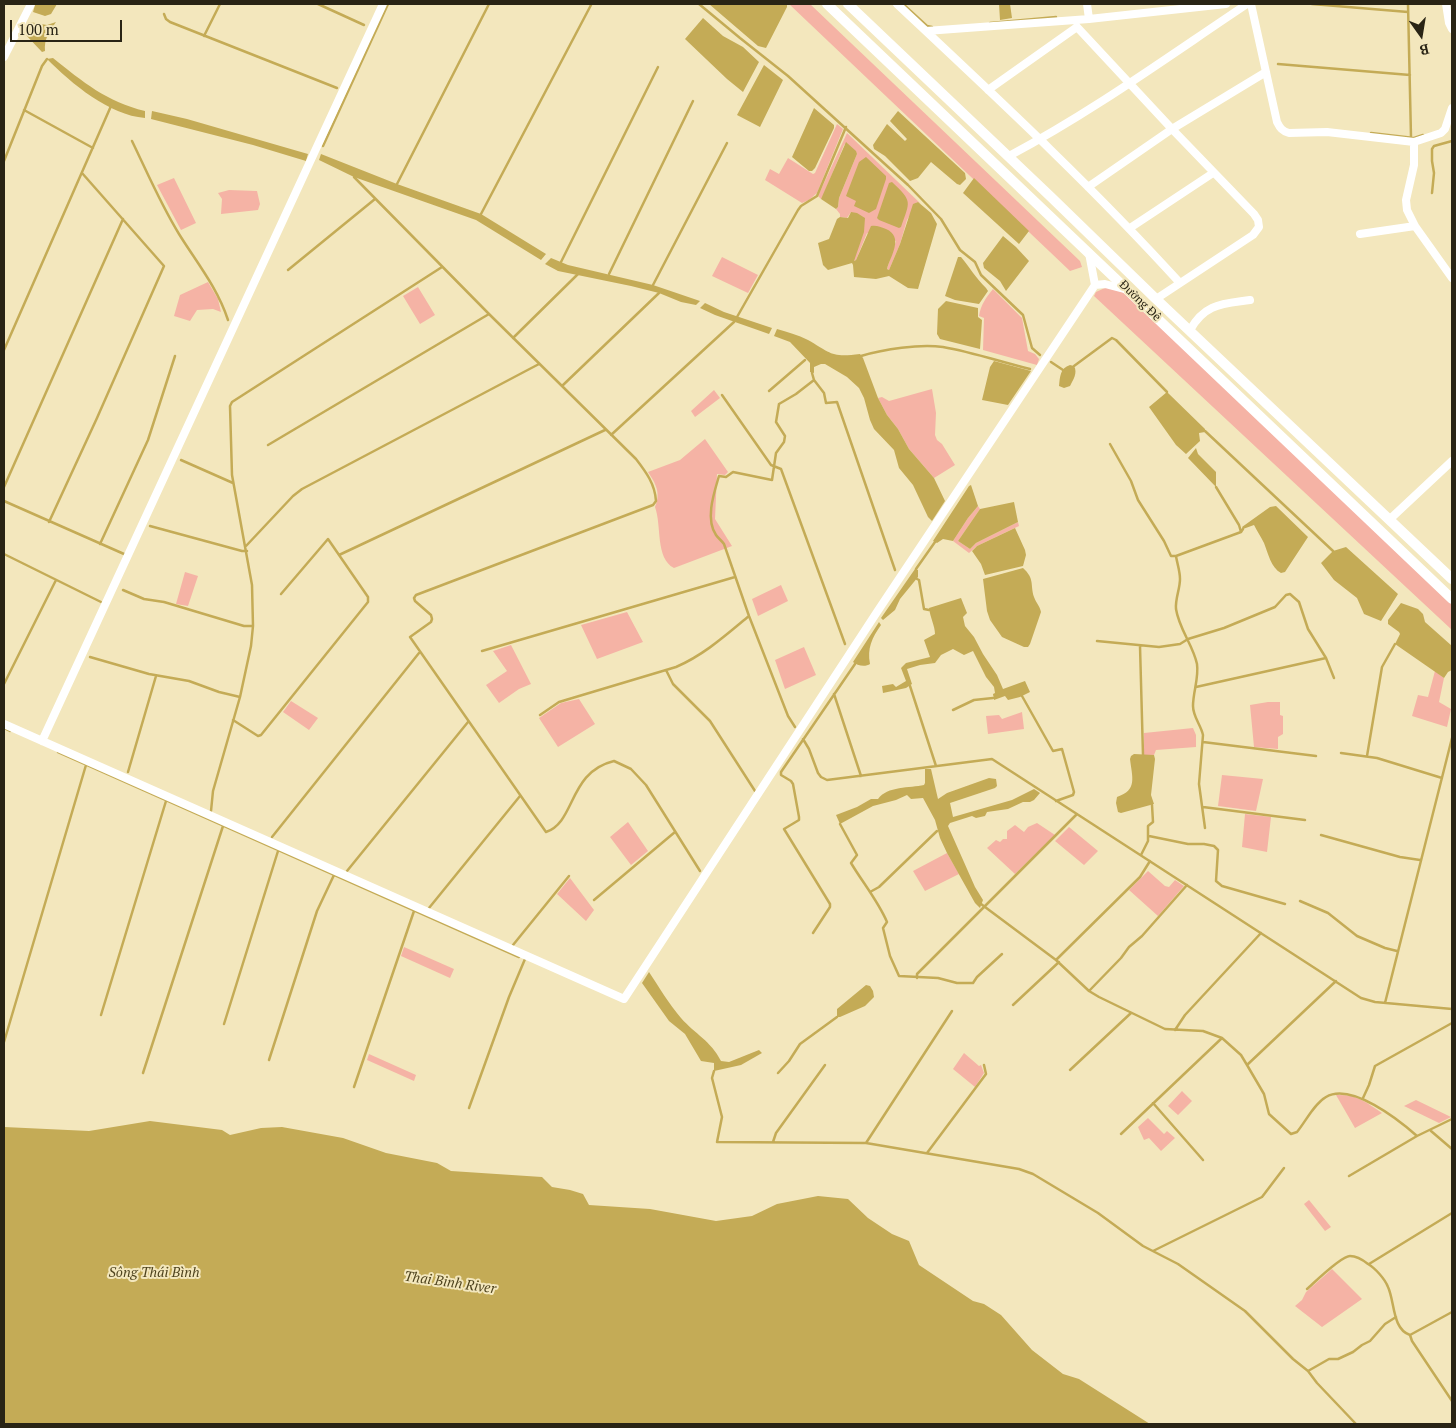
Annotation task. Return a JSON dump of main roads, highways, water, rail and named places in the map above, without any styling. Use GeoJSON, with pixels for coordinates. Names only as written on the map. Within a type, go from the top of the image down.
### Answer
{"type":"FeatureCollection","features":[{"type":"Feature","properties":{"kind":"water"},"geometry":{"type":"Polygon","coordinates":[[[37,4],[57,4],[51,14],[45,16],[33,12],[37,4]]]}},
{"type":"Feature","properties":{"kind":"water"},"geometry":{"type":"Polygon","coordinates":[[[709,4],[787,4],[787,7],[766,48],[758,46],[709,4]]]}},
{"type":"Feature","properties":{"kind":"water"},"geometry":{"type":"Polygon","coordinates":[[[999,4],[1010,4],[1012,18],[1000,20],[999,4]]]}},
{"type":"Feature","properties":{"kind":"water"},"geometry":{"type":"Polygon","coordinates":[[[703,18],[723,36],[743,47],[759,62],[743,92],[685,39],[703,18]]]}},
{"type":"Feature","properties":{"kind":"water"},"geometry":{"type":"Polygon","coordinates":[[[29,22],[47,25],[56,22],[46,39],[45,51],[42,52],[24,33],[29,22]]]}},
{"type":"Feature","properties":{"kind":"water"},"geometry":{"type":"Polygon","coordinates":[[[53,58],[85,83],[107,97],[145,111],[145,118],[131,116],[118,111],[92,97],[47,59],[53,58]]]}},
{"type":"Feature","properties":{"kind":"water"},"geometry":{"type":"Polygon","coordinates":[[[764,65],[783,80],[760,127],[737,115],[764,65]]]}},
{"type":"Feature","properties":{"kind":"water"},"geometry":{"type":"Polygon","coordinates":[[[814,108],[834,125],[834,128],[815,168],[809,171],[792,157],[814,108]]]}},
{"type":"Feature","properties":{"kind":"water"},"geometry":{"type":"Polygon","coordinates":[[[152,111],[187,119],[308,154],[306,161],[253,145],[151,119],[152,111]]]}},
{"type":"Feature","properties":{"kind":"water"},"geometry":{"type":"Polygon","coordinates":[[[898,111],[965,173],[966,179],[960,185],[931,162],[918,178],[910,181],[885,156],[874,149],[873,145],[887,124],[905,141],[907,139],[890,121],[898,111]]]}},
{"type":"Feature","properties":{"kind":"water"},"geometry":{"type":"Polygon","coordinates":[[[846,142],[857,154],[836,209],[821,199],[846,142]]]}},
{"type":"Feature","properties":{"kind":"water"},"geometry":{"type":"Polygon","coordinates":[[[321,154],[481,214],[546,254],[541,260],[476,220],[354,177],[319,160],[321,154]]]}},
{"type":"Feature","properties":{"kind":"water"},"geometry":{"type":"Polygon","coordinates":[[[866,157],[886,176],[876,209],[869,213],[854,206],[856,201],[846,196],[859,162],[866,157]]]}},
{"type":"Feature","properties":{"kind":"water"},"geometry":{"type":"Polygon","coordinates":[[[974,178],[1029,231],[1019,244],[963,193],[974,178]]]}},
{"type":"Feature","properties":{"kind":"water"},"geometry":{"type":"Polygon","coordinates":[[[892,182],[904,194],[908,202],[908,207],[899,228],[877,218],[889,183],[892,182]]]}},
{"type":"Feature","properties":{"kind":"water"},"geometry":{"type":"Polygon","coordinates":[[[918,202],[931,213],[937,224],[918,289],[908,288],[889,276],[876,279],[854,277],[852,263],[828,270],[823,265],[818,243],[829,239],[837,219],[840,217],[848,218],[851,212],[865,218],[864,232],[854,261],[871,226],[879,226],[891,232],[895,241],[895,247],[887,269],[889,270],[913,204],[918,202]]]}},
{"type":"Feature","properties":{"kind":"water"},"geometry":{"type":"Polygon","coordinates":[[[1003,236],[1029,261],[1006,291],[1000,281],[984,268],[983,263],[1003,236]]]}},
{"type":"Feature","properties":{"kind":"water"},"geometry":{"type":"Polygon","coordinates":[[[958,257],[961,257],[988,291],[979,304],[955,300],[945,296],[958,257]]]}},
{"type":"Feature","properties":{"kind":"water"},"geometry":{"type":"Polygon","coordinates":[[[551,258],[568,265],[653,285],[700,301],[696,305],[681,302],[659,293],[558,271],[545,264],[551,258]]]}},
{"type":"Feature","properties":{"kind":"water"},"geometry":{"type":"Polygon","coordinates":[[[946,301],[978,308],[978,317],[982,320],[980,349],[940,339],[937,334],[938,309],[946,301]]]}},
{"type":"Feature","properties":{"kind":"water"},"geometry":{"type":"Polygon","coordinates":[[[705,303],[724,312],[772,328],[769,334],[715,315],[700,308],[705,303]]]}},
{"type":"Feature","properties":{"kind":"water"},"geometry":{"type":"Polygon","coordinates":[[[777,329],[804,338],[837,355],[860,354],[887,415],[898,429],[909,449],[934,478],[945,501],[932,521],[928,517],[913,485],[899,468],[894,450],[874,429],[859,388],[847,377],[825,364],[814,367],[814,373],[810,372],[810,363],[790,342],[774,336],[777,329]]]}},
{"type":"Feature","properties":{"kind":"water"},"geometry":{"type":"Polygon","coordinates":[[[994,361],[1031,371],[1008,405],[982,400],[990,367],[994,361]]]}},
{"type":"Feature","properties":{"kind":"water"},"geometry":{"type":"Polygon","coordinates":[[[1070,365],[1074,366],[1075,376],[1070,386],[1064,388],[1059,386],[1060,376],[1064,368],[1070,365]]]}},
{"type":"Feature","properties":{"kind":"water"},"geometry":{"type":"Polygon","coordinates":[[[1167,392],[1205,429],[1205,432],[1199,433],[1200,441],[1186,454],[1176,445],[1149,407],[1167,392]]]}},
{"type":"Feature","properties":{"kind":"water"},"geometry":{"type":"Polygon","coordinates":[[[1196,448],[1198,454],[1216,472],[1216,487],[1188,458],[1196,448]]]}},
{"type":"Feature","properties":{"kind":"water"},"geometry":{"type":"Polygon","coordinates":[[[971,485],[978,506],[953,541],[943,539],[937,543],[933,541],[969,486],[971,485]]]}},
{"type":"Feature","properties":{"kind":"water"},"geometry":{"type":"Polygon","coordinates":[[[1014,502],[1018,522],[976,543],[970,549],[958,541],[980,509],[1014,502]]]}},
{"type":"Feature","properties":{"kind":"water"},"geometry":{"type":"Polygon","coordinates":[[[1276,506],[1308,537],[1285,572],[1281,573],[1272,564],[1264,543],[1254,525],[1243,529],[1242,527],[1270,507],[1276,506]]]}},
{"type":"Feature","properties":{"kind":"water"},"geometry":{"type":"Polygon","coordinates":[[[1015,528],[1025,550],[1026,555],[1023,566],[985,575],[981,564],[972,551],[977,546],[1015,528]]]}},
{"type":"Feature","properties":{"kind":"water"},"geometry":{"type":"Polygon","coordinates":[[[1346,547],[1398,594],[1381,621],[1364,614],[1357,598],[1334,580],[1321,563],[1333,551],[1346,547]]]}},
{"type":"Feature","properties":{"kind":"water"},"geometry":{"type":"Polygon","coordinates":[[[1023,568],[1031,579],[1034,597],[1041,612],[1028,647],[1002,637],[990,620],[983,579],[1023,568]]]}},
{"type":"Feature","properties":{"kind":"water"},"geometry":{"type":"Polygon","coordinates":[[[915,569],[918,570],[918,577],[900,599],[895,610],[883,620],[881,618],[915,569]]]}},
{"type":"Feature","properties":{"kind":"water"},"geometry":{"type":"Polygon","coordinates":[[[961,598],[967,613],[963,617],[965,626],[974,637],[997,675],[1003,689],[1025,681],[1030,692],[1008,700],[1005,696],[994,700],[994,687],[986,677],[973,651],[964,655],[953,649],[941,655],[935,663],[907,669],[912,684],[906,688],[883,693],[882,686],[893,684],[896,687],[906,681],[901,668],[906,663],[930,657],[924,640],[935,634],[929,608],[961,598]]]}},
{"type":"Feature","properties":{"kind":"water"},"geometry":{"type":"Polygon","coordinates":[[[1401,603],[1418,609],[1423,614],[1425,622],[1452,646],[1452,670],[1444,678],[1395,644],[1400,634],[1388,624],[1388,620],[1401,603]]]}},
{"type":"Feature","properties":{"kind":"water"},"geometry":{"type":"Polygon","coordinates":[[[879,622],[881,625],[870,648],[870,664],[864,666],[853,662],[879,622]]]}},
{"type":"Feature","properties":{"kind":"water"},"geometry":{"type":"Polygon","coordinates":[[[1134,754],[1154,755],[1151,795],[1154,804],[1121,813],[1118,812],[1117,797],[1124,794],[1131,787],[1130,759],[1134,754]]]}},
{"type":"Feature","properties":{"kind":"water"},"geometry":{"type":"Polygon","coordinates":[[[925,769],[931,769],[938,799],[947,793],[989,778],[996,779],[997,786],[995,788],[950,803],[953,817],[1012,800],[1034,789],[1040,793],[1030,802],[1023,802],[1008,809],[987,812],[985,816],[976,818],[972,816],[950,823],[948,826],[975,887],[983,900],[980,908],[975,903],[947,853],[935,820],[923,798],[911,799],[907,795],[873,806],[840,824],[836,815],[871,799],[878,799],[887,792],[899,788],[924,785],[925,769]]]}},
{"type":"Feature","properties":{"kind":"water"},"geometry":{"type":"Polygon","coordinates":[[[649,972],[677,1013],[712,1048],[721,1061],[729,1062],[759,1050],[762,1053],[741,1065],[714,1071],[714,1063],[701,1061],[685,1034],[669,1021],[642,983],[649,972]]]}},
{"type":"Feature","properties":{"kind":"water"},"geometry":{"type":"Polygon","coordinates":[[[866,985],[870,986],[874,997],[865,1006],[837,1017],[837,1009],[866,985]]]}},
{"type":"Feature","properties":{"kind":"water","name":"Sông Thái Bình"},"geometry":{"type":"Polygon","coordinates":[[[150,1121],[222,1130],[230,1135],[261,1128],[282,1127],[343,1138],[386,1153],[437,1163],[451,1171],[542,1177],[552,1187],[583,1194],[589,1205],[650,1209],[716,1221],[752,1216],[777,1204],[818,1196],[848,1199],[868,1218],[892,1234],[909,1241],[919,1265],[973,1301],[984,1304],[1001,1315],[1032,1350],[1063,1374],[1079,1379],[1150,1424],[4,1424],[4,1127],[89,1131],[150,1121]]]}},
{"type":"Feature","properties":{"kind":"waterway"},"geometry":{"type":"LineString","coordinates":[[204,36],[220,4]]}},
{"type":"Feature","properties":{"kind":"waterway"},"geometry":{"type":"LineString","coordinates":[[318,4],[364,25]]}},
{"type":"Feature","properties":{"kind":"waterway"},"geometry":{"type":"LineString","coordinates":[[323,146],[388,4]]}},
{"type":"Feature","properties":{"kind":"waterway"},"geometry":{"type":"LineString","coordinates":[[397,184],[489,4]]}},
{"type":"Feature","properties":{"kind":"waterway"},"geometry":{"type":"LineString","coordinates":[[699,4],[788,76],[908,185],[941,219],[960,250],[975,262],[981,275],[1023,315],[1032,348],[1040,355]]}},
{"type":"Feature","properties":{"kind":"waterway"},"geometry":{"type":"LineString","coordinates":[[903,4],[927,26],[932,27]]}},
{"type":"Feature","properties":{"kind":"waterway"},"geometry":{"type":"LineString","coordinates":[[1312,4],[1408,12]]}},
{"type":"Feature","properties":{"kind":"waterway"},"geometry":{"type":"LineString","coordinates":[[1408,4],[1411,137]]}},
{"type":"Feature","properties":{"kind":"waterway"},"geometry":{"type":"LineString","coordinates":[[481,214],[591,5]]}},
{"type":"Feature","properties":{"kind":"waterway"},"geometry":{"type":"LineString","coordinates":[[164,14],[170,22],[337,88]]}},
{"type":"Feature","properties":{"kind":"waterway"},"geometry":{"type":"LineString","coordinates":[[990,23],[1056,17]]}},
{"type":"Feature","properties":{"kind":"waterway"},"geometry":{"type":"LineString","coordinates":[[4,161],[42,66],[47,59]]}},
{"type":"Feature","properties":{"kind":"waterway"},"geometry":{"type":"LineString","coordinates":[[1278,64],[1410,75]]}},
{"type":"Feature","properties":{"kind":"waterway"},"geometry":{"type":"LineString","coordinates":[[561,262],[658,67]]}},
{"type":"Feature","properties":{"kind":"waterway"},"geometry":{"type":"LineString","coordinates":[[609,274],[693,101]]}},
{"type":"Feature","properties":{"kind":"waterway"},"geometry":{"type":"LineString","coordinates":[[4,350],[111,106]]}},
{"type":"Feature","properties":{"kind":"waterway"},"geometry":{"type":"LineString","coordinates":[[24,110],[93,148]]}},
{"type":"Feature","properties":{"kind":"waterway"},"geometry":{"type":"LineString","coordinates":[[737,317],[798,210],[817,196],[846,127]]}},
{"type":"Feature","properties":{"kind":"waterway"},"geometry":{"type":"LineString","coordinates":[[1371,133],[1414,138],[1423,135]]}},
{"type":"Feature","properties":{"kind":"waterway"},"geometry":{"type":"LineString","coordinates":[[132,141],[166,212],[212,286],[228,320]]}},
{"type":"Feature","properties":{"kind":"waterway"},"geometry":{"type":"LineString","coordinates":[[1432,193],[1434,173],[1432,149],[1434,146],[1452,141]]}},
{"type":"Feature","properties":{"kind":"waterway"},"geometry":{"type":"LineString","coordinates":[[653,285],[727,143]]}},
{"type":"Feature","properties":{"kind":"waterway"},"geometry":{"type":"LineString","coordinates":[[49,522],[164,266],[82,173]]}},
{"type":"Feature","properties":{"kind":"waterway"},"geometry":{"type":"LineString","coordinates":[[354,177],[636,459],[654,489],[656,501],[653,505],[416,595],[415,601],[431,615],[432,619],[431,622],[410,637],[546,832],[556,827],[563,818],[588,775],[599,767],[614,761],[631,769],[646,785],[700,871]]}},
{"type":"Feature","properties":{"kind":"waterway"},"geometry":{"type":"LineString","coordinates":[[288,270],[375,199]]}},
{"type":"Feature","properties":{"kind":"waterway"},"geometry":{"type":"LineString","coordinates":[[4,487],[123,219]]}},
{"type":"Feature","properties":{"kind":"waterway"},"geometry":{"type":"LineString","coordinates":[[211,811],[213,791],[240,697],[251,646],[253,626],[252,585],[232,475],[230,406],[232,402],[442,267]]}},
{"type":"Feature","properties":{"kind":"waterway"},"geometry":{"type":"LineString","coordinates":[[513,338],[578,274]]}},
{"type":"Feature","properties":{"kind":"waterway"},"geometry":{"type":"LineString","coordinates":[[562,386],[659,293]]}},
{"type":"Feature","properties":{"kind":"waterway"},"geometry":{"type":"LineString","coordinates":[[268,445],[489,314]]}},
{"type":"Feature","properties":{"kind":"waterway"},"geometry":{"type":"LineString","coordinates":[[611,435],[734,322]]}},
{"type":"Feature","properties":{"kind":"waterway"},"geometry":{"type":"LineString","coordinates":[[1074,366],[1112,338],[1167,392]]}},
{"type":"Feature","properties":{"kind":"waterway"},"geometry":{"type":"LineString","coordinates":[[861,356],[880,351],[934,346],[1030,369]]}},
{"type":"Feature","properties":{"kind":"waterway"},"geometry":{"type":"LineString","coordinates":[[100,544],[148,440],[175,356]]}},
{"type":"Feature","properties":{"kind":"waterway"},"geometry":{"type":"LineString","coordinates":[[769,391],[805,360]]}},
{"type":"Feature","properties":{"kind":"waterway"},"geometry":{"type":"LineString","coordinates":[[1051,362],[1063,370]]}},
{"type":"Feature","properties":{"kind":"waterway"},"geometry":{"type":"LineString","coordinates":[[246,546],[293,496],[302,489],[539,364]]}},
{"type":"Feature","properties":{"kind":"waterway"},"geometry":{"type":"LineString","coordinates":[[812,373],[814,380]]}},
{"type":"Feature","properties":{"kind":"waterway"},"geometry":{"type":"LineString","coordinates":[[795,727],[788,716],[749,616],[724,544],[713,529],[711,514],[719,476],[726,477],[733,472],[772,480],[776,453],[784,442],[785,436],[776,422],[779,404],[814,380],[824,393],[826,403],[837,402],[895,570]]}},
{"type":"Feature","properties":{"kind":"waterway"},"geometry":{"type":"LineString","coordinates":[[722,395],[771,465],[781,469],[845,644]]}},
{"type":"Feature","properties":{"kind":"waterway"},"geometry":{"type":"LineString","coordinates":[[339,555],[605,430]]}},
{"type":"Feature","properties":{"kind":"waterway"},"geometry":{"type":"LineString","coordinates":[[1205,431],[1333,551]]}},
{"type":"Feature","properties":{"kind":"waterway"},"geometry":{"type":"LineString","coordinates":[[1110,444],[1131,481],[1138,500],[1164,541],[1171,556],[1176,556]]}},
{"type":"Feature","properties":{"kind":"waterway"},"geometry":{"type":"LineString","coordinates":[[181,460],[233,483]]}},
{"type":"Feature","properties":{"kind":"waterway"},"geometry":{"type":"LineString","coordinates":[[1216,487],[1239,525],[1241,532]]}},
{"type":"Feature","properties":{"kind":"waterway"},"geometry":{"type":"LineString","coordinates":[[4,501],[124,554]]}},
{"type":"Feature","properties":{"kind":"waterway"},"geometry":{"type":"LineString","coordinates":[[150,526],[247,551]]}},
{"type":"Feature","properties":{"kind":"waterway"},"geometry":{"type":"LineString","coordinates":[[1205,828],[1199,784],[1203,735],[1194,714],[1193,706],[1197,664],[1176,609],[1180,579],[1176,556],[1241,532],[1243,529]]}},
{"type":"Feature","properties":{"kind":"waterway"},"geometry":{"type":"LineString","coordinates":[[233,720],[258,736],[261,735],[368,602],[368,597],[328,539],[281,594]]}},
{"type":"Feature","properties":{"kind":"waterway"},"geometry":{"type":"LineString","coordinates":[[916,569],[935,542]]}},
{"type":"Feature","properties":{"kind":"waterway"},"geometry":{"type":"LineString","coordinates":[[4,554],[101,602]]}},
{"type":"Feature","properties":{"kind":"waterway"},"geometry":{"type":"LineString","coordinates":[[482,651],[735,577]]}},
{"type":"Feature","properties":{"kind":"waterway"},"geometry":{"type":"LineString","coordinates":[[917,579],[919,580],[924,609],[929,610]]}},
{"type":"Feature","properties":{"kind":"waterway"},"geometry":{"type":"LineString","coordinates":[[4,684],[56,580]]}},
{"type":"Feature","properties":{"kind":"waterway"},"geometry":{"type":"LineString","coordinates":[[123,590],[144,599],[164,602],[244,626],[253,626]]}},
{"type":"Feature","properties":{"kind":"waterway"},"geometry":{"type":"LineString","coordinates":[[1097,641],[1159,647],[1180,644],[1188,639],[1224,628],[1275,607],[1286,595],[1290,594],[1299,602],[1308,629],[1326,658],[1334,678]]}},
{"type":"Feature","properties":{"kind":"waterway"},"geometry":{"type":"LineString","coordinates":[[540,715],[559,702],[676,667],[705,651],[749,616]]}},
{"type":"Feature","properties":{"kind":"waterway"},"geometry":{"type":"LineString","coordinates":[[1367,756],[1382,667],[1395,644]]}},
{"type":"Feature","properties":{"kind":"waterway"},"geometry":{"type":"LineString","coordinates":[[1140,646],[1143,755]]}},
{"type":"Feature","properties":{"kind":"waterway"},"geometry":{"type":"LineString","coordinates":[[272,837],[419,653]]}},
{"type":"Feature","properties":{"kind":"waterway"},"geometry":{"type":"LineString","coordinates":[[90,657],[149,674],[189,681],[219,692],[240,697]]}},
{"type":"Feature","properties":{"kind":"waterway"},"geometry":{"type":"LineString","coordinates":[[1196,687],[1326,658]]}},
{"type":"Feature","properties":{"kind":"waterway"},"geometry":{"type":"LineString","coordinates":[[813,933],[830,907],[830,904],[784,829],[799,820],[799,817],[793,784],[781,775],[781,772],[855,664]]}},
{"type":"Feature","properties":{"kind":"waterway"},"geometry":{"type":"LineString","coordinates":[[666,670],[673,684],[710,721],[755,791]]}},
{"type":"Feature","properties":{"kind":"waterway"},"geometry":{"type":"LineString","coordinates":[[128,772],[156,676]]}},
{"type":"Feature","properties":{"kind":"waterway"},"geometry":{"type":"LineString","coordinates":[[910,686],[936,766]]}},
{"type":"Feature","properties":{"kind":"waterway"},"geometry":{"type":"LineString","coordinates":[[834,694],[861,776]]}},
{"type":"Feature","properties":{"kind":"waterway"},"geometry":{"type":"LineString","coordinates":[[1022,696],[1053,751],[1062,749],[1074,792],[1073,795],[1056,801]]}},
{"type":"Feature","properties":{"kind":"waterway"},"geometry":{"type":"LineString","coordinates":[[953,710],[974,700],[993,698]]}},
{"type":"Feature","properties":{"kind":"waterway"},"geometry":{"type":"LineString","coordinates":[[347,871],[468,722]]}},
{"type":"Feature","properties":{"kind":"waterway"},"geometry":{"type":"LineString","coordinates":[[4,728],[10,731]]}},
{"type":"Feature","properties":{"kind":"waterway"},"geometry":{"type":"LineString","coordinates":[[1385,1003],[1452,738]]}},
{"type":"Feature","properties":{"kind":"waterway"},"geometry":{"type":"LineString","coordinates":[[803,739],[818,773],[827,780],[992,759],[1361,998],[1375,1002],[1452,1009]]}},
{"type":"Feature","properties":{"kind":"waterway"},"geometry":{"type":"LineString","coordinates":[[1203,742],[1316,756]]}},
{"type":"Feature","properties":{"kind":"waterway"},"geometry":{"type":"LineString","coordinates":[[58,752],[519,957]]}},
{"type":"Feature","properties":{"kind":"waterway"},"geometry":{"type":"LineString","coordinates":[[1341,753],[1377,758],[1442,778]]}},
{"type":"Feature","properties":{"kind":"waterway"},"geometry":{"type":"LineString","coordinates":[[4,1042],[86,765]]}},
{"type":"Feature","properties":{"kind":"waterway"},"geometry":{"type":"LineString","coordinates":[[429,908],[520,796]]}},
{"type":"Feature","properties":{"kind":"waterway"},"geometry":{"type":"LineString","coordinates":[[101,1015],[166,801]]}},
{"type":"Feature","properties":{"kind":"waterway"},"geometry":{"type":"LineString","coordinates":[[1141,855],[1148,841],[1148,826],[1153,822],[1152,805]]}},
{"type":"Feature","properties":{"kind":"waterway"},"geometry":{"type":"LineString","coordinates":[[1203,807],[1305,820]]}},
{"type":"Feature","properties":{"kind":"waterway"},"geometry":{"type":"LineString","coordinates":[[917,978],[917,974],[1077,814]]}},
{"type":"Feature","properties":{"kind":"waterway"},"geometry":{"type":"LineString","coordinates":[[840,824],[857,855],[851,863],[875,899],[887,922],[883,928],[890,956],[899,976],[938,978],[957,983],[973,983],[1002,954]]}},
{"type":"Feature","properties":{"kind":"waterway"},"geometry":{"type":"LineString","coordinates":[[143,1073],[223,826]]}},
{"type":"Feature","properties":{"kind":"waterway"},"geometry":{"type":"LineString","coordinates":[[870,892],[879,887],[937,831]]}},
{"type":"Feature","properties":{"kind":"waterway"},"geometry":{"type":"LineString","coordinates":[[594,900],[675,832]]}},
{"type":"Feature","properties":{"kind":"waterway"},"geometry":{"type":"LineString","coordinates":[[1321,835],[1400,857],[1420,860]]}},
{"type":"Feature","properties":{"kind":"waterway"},"geometry":{"type":"LineString","coordinates":[[1149,836],[1188,844],[1214,846],[1218,850],[1216,881],[1222,886],[1285,904]]}},
{"type":"Feature","properties":{"kind":"waterway"},"geometry":{"type":"LineString","coordinates":[[224,1024],[278,851]]}},
{"type":"Feature","properties":{"kind":"waterway"},"geometry":{"type":"LineString","coordinates":[[1056,960],[1140,877],[1150,861]]}},
{"type":"Feature","properties":{"kind":"waterway"},"geometry":{"type":"LineString","coordinates":[[269,1060],[317,911],[334,875]]}},
{"type":"Feature","properties":{"kind":"waterway"},"geometry":{"type":"LineString","coordinates":[[513,945],[569,876]]}},
{"type":"Feature","properties":{"kind":"waterway"},"geometry":{"type":"LineString","coordinates":[[1089,991],[1129,947],[1142,936],[1187,885]]}},
{"type":"Feature","properties":{"kind":"waterway"},"geometry":{"type":"LineString","coordinates":[[1300,901],[1328,913],[1357,936],[1397,951]]}},
{"type":"Feature","properties":{"kind":"waterway"},"geometry":{"type":"LineString","coordinates":[[981,904],[1056,960],[1089,991],[1099,997],[1165,1029],[1203,1031],[1222,1038],[1241,1055],[1264,1094],[1269,1114],[1291,1134],[1297,1132],[1322,1100],[1336,1094],[1348,1095],[1374,1105],[1399,1121],[1417,1136]]}},
{"type":"Feature","properties":{"kind":"waterway"},"geometry":{"type":"LineString","coordinates":[[354,1087],[414,911]]}},
{"type":"Feature","properties":{"kind":"waterway"},"geometry":{"type":"LineString","coordinates":[[1175,1030],[1185,1015],[1261,933]]}},
{"type":"Feature","properties":{"kind":"waterway"},"geometry":{"type":"LineString","coordinates":[[469,1108],[509,997],[525,959]]}},
{"type":"Feature","properties":{"kind":"waterway"},"geometry":{"type":"LineString","coordinates":[[1013,1005],[1059,962]]}},
{"type":"Feature","properties":{"kind":"waterway"},"geometry":{"type":"LineString","coordinates":[[1247,1065],[1336,981]]}},
{"type":"Feature","properties":{"kind":"waterway"},"geometry":{"type":"LineString","coordinates":[[866,1143],[952,1011]]}},
{"type":"Feature","properties":{"kind":"waterway"},"geometry":{"type":"LineString","coordinates":[[1070,1070],[1131,1013]]}},
{"type":"Feature","properties":{"kind":"waterway"},"geometry":{"type":"LineString","coordinates":[[778,1073],[789,1061],[800,1044],[837,1017]]}},
{"type":"Feature","properties":{"kind":"waterway"},"geometry":{"type":"LineString","coordinates":[[1363,1098],[1375,1066],[1452,1023]]}},
{"type":"Feature","properties":{"kind":"waterway"},"geometry":{"type":"LineString","coordinates":[[1121,1134],[1222,1038]]}},
{"type":"Feature","properties":{"kind":"waterway"},"geometry":{"type":"LineString","coordinates":[[773,1142],[776,1133],[825,1065]]}},
{"type":"Feature","properties":{"kind":"waterway"},"geometry":{"type":"LineString","coordinates":[[927,1153],[986,1074],[984,1065]]}},
{"type":"Feature","properties":{"kind":"waterway"},"geometry":{"type":"LineString","coordinates":[[714,1071],[712,1078],[722,1117],[717,1142],[866,1143],[1019,1169],[1033,1174],[1098,1213],[1143,1246],[1178,1264],[1245,1311],[1293,1359],[1308,1371],[1356,1424]]}},
{"type":"Feature","properties":{"kind":"waterway"},"geometry":{"type":"LineString","coordinates":[[1153,1103],[1203,1160]]}},
{"type":"Feature","properties":{"kind":"waterway"},"geometry":{"type":"LineString","coordinates":[[1349,1176],[1417,1136],[1452,1119]]}},
{"type":"Feature","properties":{"kind":"waterway"},"geometry":{"type":"LineString","coordinates":[[1431,1131],[1452,1149]]}},
{"type":"Feature","properties":{"kind":"waterway"},"geometry":{"type":"LineString","coordinates":[[1153,1251],[1262,1197],[1284,1168]]}},
{"type":"Feature","properties":{"kind":"waterway"},"geometry":{"type":"LineString","coordinates":[[1369,1264],[1452,1213]]}},
{"type":"Feature","properties":{"kind":"waterway"},"geometry":{"type":"LineString","coordinates":[[1307,1289],[1346,1257],[1360,1258],[1374,1268],[1385,1281],[1397,1321],[1404,1332],[1410,1335]]}},
{"type":"Feature","properties":{"kind":"waterway"},"geometry":{"type":"LineString","coordinates":[[1452,1312],[1410,1335],[1412,1341],[1452,1401]]}},
{"type":"Feature","properties":{"kind":"waterway"},"geometry":{"type":"LineString","coordinates":[[1308,1371],[1329,1359],[1338,1359],[1353,1352],[1370,1341],[1385,1324],[1396,1317]]}},
{"type":"Feature","properties":{"kind":"water label","name":"Thai Binh River"},"geometry":{"type":"Point","coordinates":[450,1283]}}]}
